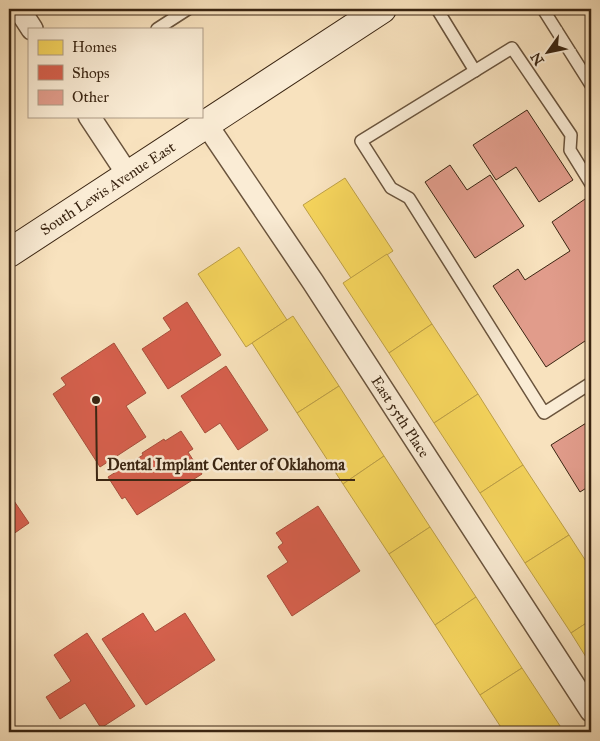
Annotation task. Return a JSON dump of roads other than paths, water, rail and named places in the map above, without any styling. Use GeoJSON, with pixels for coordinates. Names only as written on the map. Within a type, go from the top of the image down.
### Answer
{"type":"FeatureCollection","features":[{"type":"Feature","properties":{"kind":"main road","name":"South Lewis Avenue East"},"geometry":{"type":"LineString","coordinates":[[9,254],[382,9]]}},
{"type":"Feature","properties":{"kind":"street"},"geometry":{"type":"LineString","coordinates":[[19,9],[31,28]]}},
{"type":"Feature","properties":{"kind":"street"},"geometry":{"type":"LineString","coordinates":[[90,118],[128,175]]}},
{"type":"Feature","properties":{"kind":"street","name":"East 55th Place"},"geometry":{"type":"LineString","coordinates":[[207,125],[313,282],[591,711]]}},
{"type":"Feature","properties":{"kind":"lane"},"geometry":{"type":"LineString","coordinates":[[159,28],[188,9]]}},
{"type":"Feature","properties":{"kind":"lane"},"geometry":{"type":"LineString","coordinates":[[437,9],[475,71]]}},
{"type":"Feature","properties":{"kind":"lane"},"geometry":{"type":"LineString","coordinates":[[543,9],[591,85]]}},
{"type":"Feature","properties":{"kind":"lane"},"geometry":{"type":"LineString","coordinates":[[591,184],[570,150],[571,135],[512,48],[361,141],[391,188],[409,198],[544,413],[591,383]]}},
{"type":"Feature","properties":{"kind":"place","name":"Dental Implant Center of Oklahoma"},"geometry":{"type":"Point","coordinates":[96,400]}}]}
